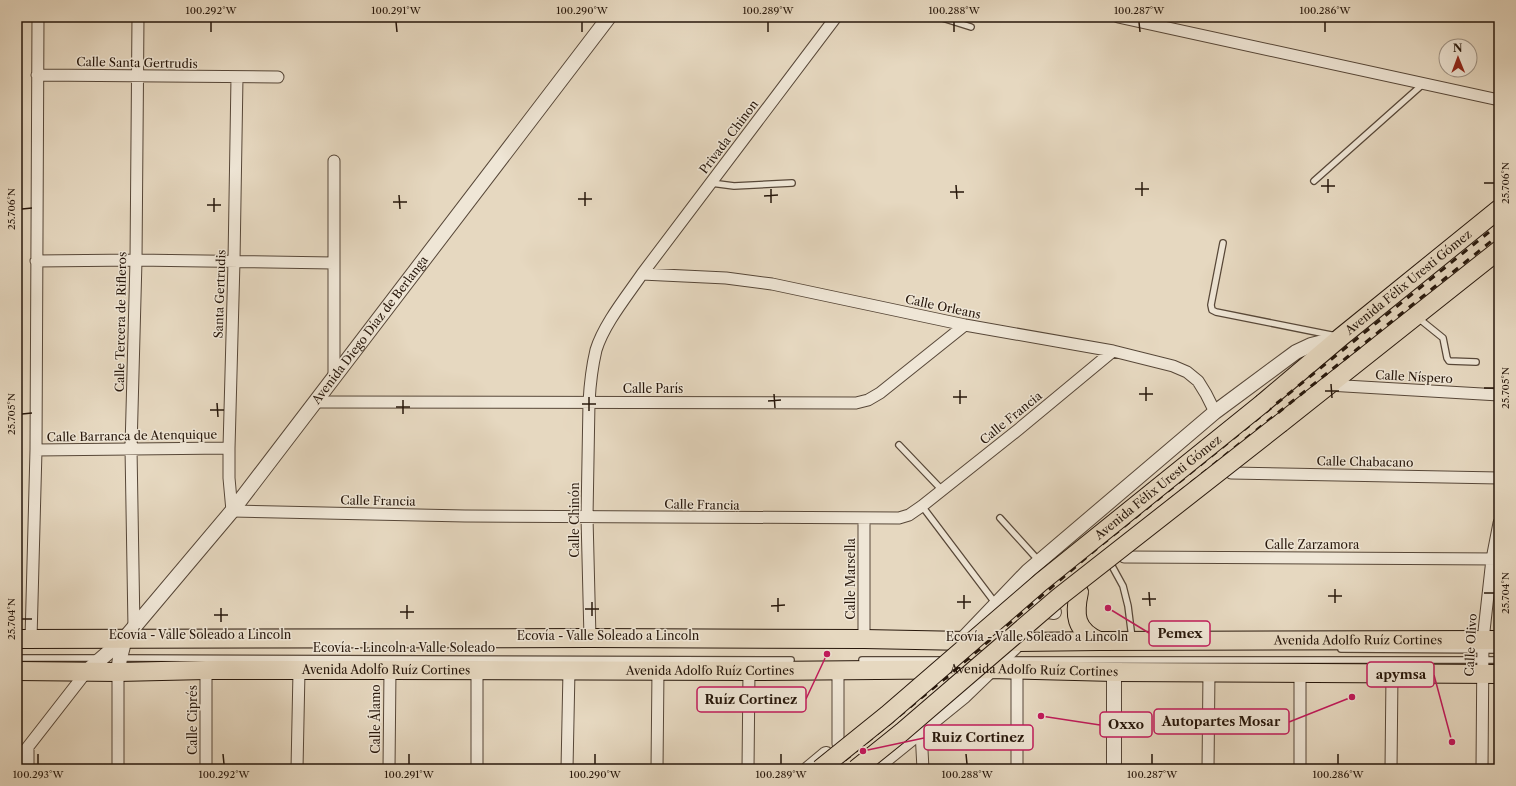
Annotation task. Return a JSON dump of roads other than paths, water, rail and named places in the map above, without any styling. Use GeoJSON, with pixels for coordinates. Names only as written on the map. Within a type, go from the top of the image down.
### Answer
{"type":"FeatureCollection","features":[{"type":"Feature","properties":{"kind":"main road","name":"Avenida Félix Uresti Gómez"},"geometry":{"type":"LineString","coordinates":[[820,769],[887,715],[1041,582],[1263,403],[1341,337],[1499,209]]}},
{"type":"Feature","properties":{"kind":"main road","name":"Avenida Félix Uresti Gómez"},"geometry":{"type":"LineString","coordinates":[[856,769],[902,732],[1059,597],[1282,423],[1499,250]]}},
{"type":"Feature","properties":{"kind":"main road"},"geometry":{"type":"LineString","coordinates":[[1079,592],[1076,610],[1079,622],[1085,632],[1100,641]]}},
{"type":"Feature","properties":{"kind":"main road","name":"Avenida Adolfo Ruíz Cortines"},"geometry":{"type":"LineString","coordinates":[[24,639],[122,647],[590,638],[864,640],[954,645],[1018,646],[1100,641],[1132,641],[1488,656]]}},
{"type":"Feature","properties":{"kind":"main road","name":"Avenida Adolfo Ruíz Cortines"},"geometry":{"type":"LineString","coordinates":[[17,671],[86,671],[122,647],[206,670],[299,671],[838,670],[990,663],[1017,670],[1392,674],[1488,656]]}},
{"type":"Feature","properties":{"kind":"street"},"geometry":{"type":"LineString","coordinates":[[24,639],[36,450],[38,17]]}},
{"type":"Feature","properties":{"kind":"street","name":"Calle Tercera de Rifleros"},"geometry":{"type":"LineString","coordinates":[[118,769],[131,448],[136,260],[138,17]]}},
{"type":"Feature","properties":{"kind":"street","name":"Avenida Diego Díaz de Berlanga"},"geometry":{"type":"LineString","coordinates":[[86,671],[100,658],[122,647],[232,512],[609,17]]}},
{"type":"Feature","properties":{"kind":"street","name":"Privada Chinon"},"geometry":{"type":"LineString","coordinates":[[589,402],[592,372],[597,349],[604,333],[620,306],[642,274],[836,17]]}},
{"type":"Feature","properties":{"kind":"street"},"geometry":{"type":"LineString","coordinates":[[1118,17],[1499,100]]}},
{"type":"Feature","properties":{"kind":"street","name":"Calle Santa Gertrudis"},"geometry":{"type":"LineString","coordinates":[[37,75],[278,77]]}},
{"type":"Feature","properties":{"kind":"street","name":"Santa Gertrudis"},"geometry":{"type":"LineString","coordinates":[[232,512],[229,478],[229,448],[237,77]]}},
{"type":"Feature","properties":{"kind":"street"},"geometry":{"type":"LineString","coordinates":[[334,161],[334,378]]}},
{"type":"Feature","properties":{"kind":"street"},"geometry":{"type":"LineString","coordinates":[[36,261],[136,260],[333,263]]}},
{"type":"Feature","properties":{"kind":"street","name":"Calle Orleans"},"geometry":{"type":"LineString","coordinates":[[642,274],[726,278],[772,284],[965,325],[1113,351],[1172,366],[1188,372],[1198,381],[1215,412]]}},
{"type":"Feature","properties":{"kind":"street","name":"Calle París"},"geometry":{"type":"LineString","coordinates":[[315,402],[856,403],[868,400],[880,393],[965,325]]}},
{"type":"Feature","properties":{"kind":"street"},"geometry":{"type":"LineString","coordinates":[[808,769],[934,665],[1039,561],[1215,412],[1296,352],[1312,345],[1341,337]]}},
{"type":"Feature","properties":{"kind":"street","name":"Calle Francia"},"geometry":{"type":"LineString","coordinates":[[232,512],[587,517],[899,518],[909,515],[922,506],[1019,429],[1113,351]]}},
{"type":"Feature","properties":{"kind":"street"},"geometry":{"type":"LineString","coordinates":[[874,769],[964,696],[990,663],[1018,646],[1079,592],[1290,427],[1322,390]]}},
{"type":"Feature","properties":{"kind":"street","name":"Calle Níspero"},"geometry":{"type":"LineString","coordinates":[[1322,390],[1499,395]]}},
{"type":"Feature","properties":{"kind":"street","name":"Calle Chinón"},"geometry":{"type":"LineString","coordinates":[[589,402],[587,517],[590,638]]}},
{"type":"Feature","properties":{"kind":"street","name":"Calle Barranca de Atenquique"},"geometry":{"type":"LineString","coordinates":[[36,450],[229,448]]}},
{"type":"Feature","properties":{"kind":"street","name":"Calle Chabacano"},"geometry":{"type":"LineString","coordinates":[[1231,473],[1499,478]]}},
{"type":"Feature","properties":{"kind":"street","name":"Calle Marsella"},"geometry":{"type":"LineString","coordinates":[[864,519],[864,640]]}},
{"type":"Feature","properties":{"kind":"street","name":"Calle Olivo"},"geometry":{"type":"LineString","coordinates":[[1482,769],[1488,656],[1499,523]]}},
{"type":"Feature","properties":{"kind":"street","name":"Calle Zarzamora"},"geometry":{"type":"LineString","coordinates":[[1124,557],[1496,559]]}},
{"type":"Feature","properties":{"kind":"street"},"geometry":{"type":"LineString","coordinates":[[1028,571],[1025,579],[1025,587],[1032,602],[1039,608],[1055,612]]}},
{"type":"Feature","properties":{"kind":"street","name":"Calle Ciprés"},"geometry":{"type":"LineString","coordinates":[[206,670],[206,769]]}},
{"type":"Feature","properties":{"kind":"street","name":"Calle Álamo"},"geometry":{"type":"LineString","coordinates":[[389,769],[390,670]]}},
{"type":"Feature","properties":{"kind":"street"},"geometry":{"type":"LineString","coordinates":[[477,670],[477,769]]}},
{"type":"Feature","properties":{"kind":"street"},"geometry":{"type":"LineString","coordinates":[[567,769],[568,670]]}},
{"type":"Feature","properties":{"kind":"street"},"geometry":{"type":"LineString","coordinates":[[657,769],[658,670]]}},
{"type":"Feature","properties":{"kind":"street"},"geometry":{"type":"LineString","coordinates":[[838,670],[838,744]]}},
{"type":"Feature","properties":{"kind":"street"},"geometry":{"type":"LineString","coordinates":[[1017,670],[1018,769]]}},
{"type":"Feature","properties":{"kind":"street"},"geometry":{"type":"LineString","coordinates":[[17,761],[86,671]]}},
{"type":"Feature","properties":{"kind":"street"},"geometry":{"type":"LineString","coordinates":[[297,769],[299,671]]}},
{"type":"Feature","properties":{"kind":"street"},"geometry":{"type":"LineString","coordinates":[[748,769],[749,671]]}},
{"type":"Feature","properties":{"kind":"street"},"geometry":{"type":"LineString","coordinates":[[1114,672],[1114,769]]}},
{"type":"Feature","properties":{"kind":"street"},"geometry":{"type":"LineString","coordinates":[[1208,769],[1209,672]]}},
{"type":"Feature","properties":{"kind":"street"},"geometry":{"type":"LineString","coordinates":[[1300,673],[1300,769]]}},
{"type":"Feature","properties":{"kind":"street"},"geometry":{"type":"LineString","coordinates":[[1390,769],[1392,674]]}},
{"type":"Feature","properties":{"kind":"street"},"geometry":{"type":"LineString","coordinates":[[903,690],[914,690],[923,696],[924,707],[921,731],[923,769]]}},
{"type":"Feature","properties":{"kind":"street"},"geometry":{"type":"LineString","coordinates":[[28,747],[28,769]]}},
{"type":"Feature","properties":{"kind":"lane"},"geometry":{"type":"LineString","coordinates":[[939,17],[971,27]]}},
{"type":"Feature","properties":{"kind":"lane"},"geometry":{"type":"LineString","coordinates":[[1314,181],[1423,84]]}},
{"type":"Feature","properties":{"kind":"lane"},"geometry":{"type":"LineString","coordinates":[[711,183],[734,186],[792,183]]}},
{"type":"Feature","properties":{"kind":"lane"},"geometry":{"type":"LineString","coordinates":[[1223,243],[1211,304],[1212,310],[1253,320],[1341,337]]}},
{"type":"Feature","properties":{"kind":"lane"},"geometry":{"type":"LineString","coordinates":[[1415,316],[1443,338],[1449,361],[1476,362]]}},
{"type":"Feature","properties":{"kind":"lane"},"geometry":{"type":"LineString","coordinates":[[899,445],[942,490]]}},
{"type":"Feature","properties":{"kind":"lane"},"geometry":{"type":"LineString","coordinates":[[922,506],[996,604]]}},
{"type":"Feature","properties":{"kind":"lane"},"geometry":{"type":"LineString","coordinates":[[1000,518],[1039,561]]}},
{"type":"Feature","properties":{"kind":"lane"},"geometry":{"type":"LineString","coordinates":[[1112,566],[1123,586],[1128,606],[1132,641]]}},
{"type":"Feature","properties":{"kind":"lane","name":"Ecovía - Lincoln a Valle Soleado"},"geometry":{"type":"LineString","coordinates":[[122,647],[792,660]]}},
{"type":"Feature","properties":{"kind":"lane"},"geometry":{"type":"LineString","coordinates":[[1331,649],[1488,656],[1499,660]]}},
{"type":"Feature","properties":{"kind":"lane"},"geometry":{"type":"LineString","coordinates":[[990,663],[1488,656],[1499,650]]}},
{"type":"Feature","properties":{"kind":"lane"},"geometry":{"type":"LineString","coordinates":[[17,658],[100,658]]}},
{"type":"Feature","properties":{"kind":"lane"},"geometry":{"type":"LineString","coordinates":[[862,660],[934,665],[962,660]]}},
{"type":"Feature","properties":{"kind":"railway"},"geometry":{"type":"LineString","coordinates":[[834,769],[948,676],[1095,550],[1499,224]]}},
{"type":"Feature","properties":{"kind":"railway"},"geometry":{"type":"LineString","coordinates":[[846,769],[954,681],[1100,556],[1499,235]]}},
{"type":"Feature","properties":{"kind":"place","name":"Pemex"},"geometry":{"type":"Point","coordinates":[1108,608]}},
{"type":"Feature","properties":{"kind":"place","name":"Ruíz Cortinez"},"geometry":{"type":"Point","coordinates":[827,654]}},
{"type":"Feature","properties":{"kind":"place","name":"Autopartes Mosar"},"geometry":{"type":"Point","coordinates":[1352,697]}},
{"type":"Feature","properties":{"kind":"place","name":"Oxxo"},"geometry":{"type":"Point","coordinates":[1041,716]}},
{"type":"Feature","properties":{"kind":"place","name":"apymsa"},"geometry":{"type":"Point","coordinates":[1452,742]}},
{"type":"Feature","properties":{"kind":"place","name":"Ruiz Cortinez"},"geometry":{"type":"Point","coordinates":[863,751]}}]}
